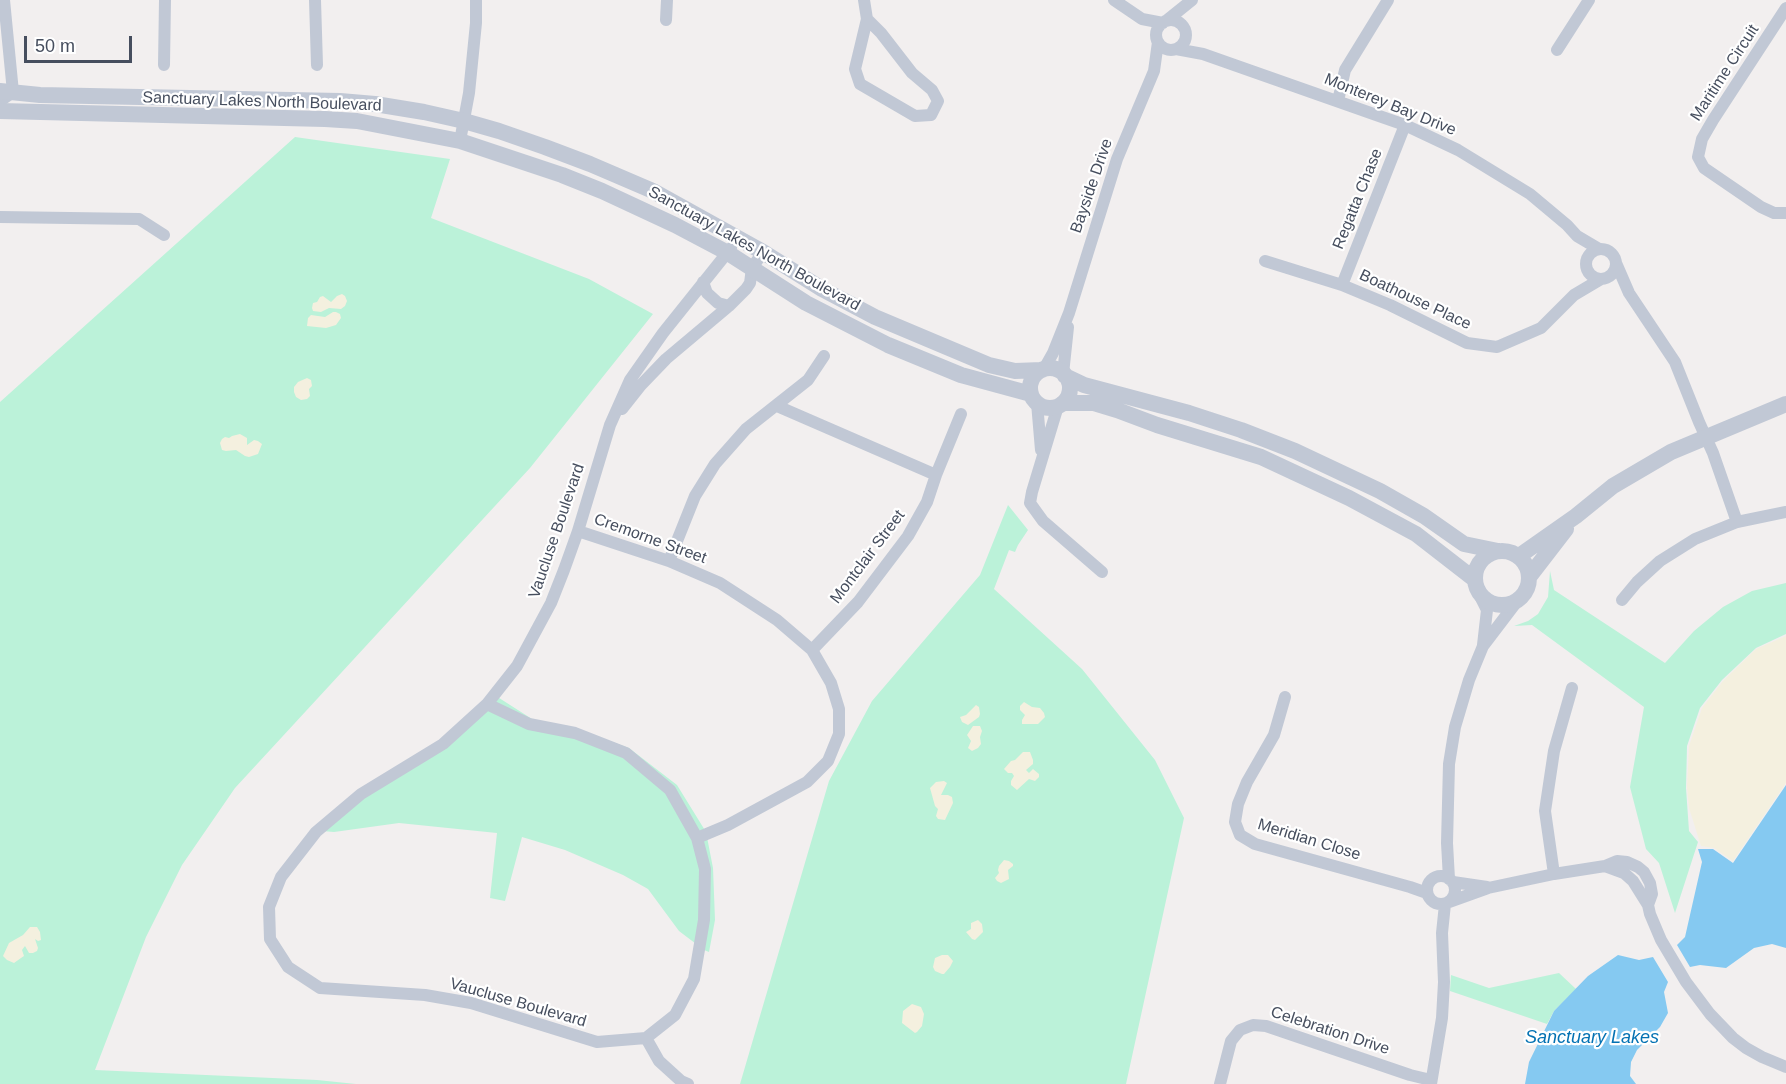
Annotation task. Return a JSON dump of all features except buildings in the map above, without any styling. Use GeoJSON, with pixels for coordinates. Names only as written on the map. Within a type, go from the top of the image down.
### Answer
{"type":"FeatureCollection","features":[{"type":"Feature","properties":{"kind":"street"},"geometry":{"type":"LineString","coordinates":[[4,0],[4,95]]}},
{"type":"Feature","properties":{"kind":"street"},"geometry":{"type":"LineString","coordinates":[[164,65],[165,0]]}},
{"type":"Feature","properties":{"kind":"street"},"geometry":{"type":"LineString","coordinates":[[315,0],[317,65]]}},
{"type":"Feature","properties":{"kind":"street"},"geometry":{"type":"LineString","coordinates":[[460,141],[469,93],[476,0]]}},
{"type":"Feature","properties":{"kind":"street"},"geometry":{"type":"LineString","coordinates":[[666,20],[667,0]]}},
{"type":"Feature","properties":{"kind":"street"},"geometry":{"type":"LineString","coordinates":[[864,0],[867,19],[855,69],[860,84],[915,116],[931,115],[938,101],[932,90],[912,73],[867,19]]}},
{"type":"Feature","properties":{"kind":"street"},"geometry":{"type":"LineString","coordinates":[[1114,0],[1142,18],[1164,22],[1175,21],[1182,26],[1203,54]]}},
{"type":"Feature","properties":{"kind":"street"},"geometry":{"type":"LineString","coordinates":[[1338,101],[1345,70],[1388,0]]}},
{"type":"Feature","properties":{"kind":"street"},"geometry":{"type":"LineString","coordinates":[[1557,50],[1589,0]]}},
{"type":"Feature","properties":{"kind":"street"},"geometry":{"type":"LineString","coordinates":[[1142,18],[1164,48],[1174,49],[1184,43],[1191,2]]}},
{"type":"Feature","properties":{"kind":"street"},"geometry":{"type":"LineString","coordinates":[[1157,40],[1157,30],[1164,22],[1191,2]]}},
{"type":"Feature","properties":{"kind":"street","name":"Maritime Circuit"},"geometry":{"type":"LineString","coordinates":[[1786,8],[1713,120],[1702,139],[1698,157],[1704,168],[1761,207],[1774,213],[1786,213]]}},
{"type":"Feature","properties":{"kind":"street","name":"Bayside Drive"},"geometry":{"type":"LineString","coordinates":[[1043,369],[1069,313],[1117,159],[1154,71],[1157,40]]}},
{"type":"Feature","properties":{"kind":"street","name":"Monterey Bay Drive"},"geometry":{"type":"LineString","coordinates":[[1174,49],[1203,54],[1338,101],[1405,126],[1458,150],[1530,194],[1577,236],[1599,249]]}},
{"type":"Feature","properties":{"kind":"street","name":"Bayside Drive"},"geometry":{"type":"LineString","coordinates":[[1154,71],[1174,49]]}},
{"type":"Feature","properties":{"kind":"street","name":"Sanctuary Lakes North Boulevard"},"geometry":{"type":"LineString","coordinates":[[4,95],[340,101],[375,104],[464,121],[536,144],[621,177],[682,206],[848,303],[931,341],[1002,369],[1020,372],[1043,369]]}},
{"type":"Feature","properties":{"kind":"street","name":"Sanctuary Lakes North Boulevard"},"geometry":{"type":"LineString","coordinates":[[0,111],[357,121],[460,141],[536,165],[602,191],[675,225],[752,268],[806,303],[888,345],[961,375],[1034,399]]}},
{"type":"Feature","properties":{"kind":"street","name":"Regatta Chase"},"geometry":{"type":"LineString","coordinates":[[1342,285],[1405,126]]}},
{"type":"Feature","properties":{"kind":"street"},"geometry":{"type":"LineString","coordinates":[[0,217],[139,219],[164,235]]}},
{"type":"Feature","properties":{"kind":"street","name":"Monterey Bay Drive"},"geometry":{"type":"LineString","coordinates":[[1577,236],[1587,267]]}},
{"type":"Feature","properties":{"kind":"street","name":"Vaucluse Boulevard"},"geometry":{"type":"LineString","coordinates":[[646,1038],[597,1042],[471,1003],[425,995],[321,988],[288,967],[270,939],[269,907],[281,877],[316,832],[361,794],[443,744],[487,704],[517,666],[551,603],[578,531],[610,425],[630,380],[663,333],[728,254],[738,238]]}},
{"type":"Feature","properties":{"kind":"street"},"geometry":{"type":"LineString","coordinates":[[1629,293],[1603,278],[1591,275],[1587,267],[1591,253],[1599,249],[1611,253],[1629,293],[1675,362],[1713,453],[1737,522]]}},
{"type":"Feature","properties":{"kind":"street","name":"Vaucluse Boulevard"},"geometry":{"type":"LineString","coordinates":[[610,425],[641,385],[666,359],[729,306],[750,283],[752,268],[763,252]]}},
{"type":"Feature","properties":{"kind":"street","name":"Boathouse Place"},"geometry":{"type":"LineString","coordinates":[[1265,261],[1342,285],[1390,305],[1467,343],[1497,347],[1541,328],[1574,296],[1603,278]]}},
{"type":"Feature","properties":{"kind":"street"},"geometry":{"type":"LineString","coordinates":[[1603,278],[1612,273],[1616,263]]}},
{"type":"Feature","properties":{"kind":"street","name":"Boathouse Place"},"geometry":{"type":"LineString","coordinates":[[1574,296],[1587,267]]}},
{"type":"Feature","properties":{"kind":"street"},"geometry":{"type":"LineString","coordinates":[[703,282],[707,293],[718,303],[729,306]]}},
{"type":"Feature","properties":{"kind":"street","name":"Bayside Drive"},"geometry":{"type":"LineString","coordinates":[[1064,375],[1069,313]]}},
{"type":"Feature","properties":{"kind":"street"},"geometry":{"type":"LineString","coordinates":[[669,561],[695,496],[715,464],[747,429],[808,380],[824,356]]}},
{"type":"Feature","properties":{"kind":"street"},"geometry":{"type":"LineString","coordinates":[[1034,399],[1047,407],[1060,404],[1094,403],[1156,425],[1261,457],[1349,498],[1416,534],[1477,587],[1485,600],[1493,604],[1502,606],[1511,604],[1525,594],[1528,586],[1528,569],[1519,556],[1513,552],[1464,544],[1424,516],[1380,491],[1295,451],[1189,413],[1084,385],[1051,368],[1037,373],[1031,383],[1042,457]]}},
{"type":"Feature","properties":{"kind":"street"},"geometry":{"type":"LineString","coordinates":[[1064,375],[1069,393],[1060,404],[1042,457],[1030,503],[1043,521],[1102,572]]}},
{"type":"Feature","properties":{"kind":"street"},"geometry":{"type":"LineString","coordinates":[[1519,556],[1576,516],[1613,486],[1671,452],[1786,404]]}},
{"type":"Feature","properties":{"kind":"street"},"geometry":{"type":"LineString","coordinates":[[777,406],[936,475]]}},
{"type":"Feature","properties":{"kind":"street","name":"Montclair Street"},"geometry":{"type":"LineString","coordinates":[[812,650],[858,602],[908,536],[927,501],[961,414]]}},
{"type":"Feature","properties":{"kind":"street"},"geometry":{"type":"LineString","coordinates":[[1622,600],[1637,582],[1660,561],[1695,539],[1737,522],[1786,512]]}},
{"type":"Feature","properties":{"kind":"street"},"geometry":{"type":"LineString","coordinates":[[1529,577],[1576,516]]}},
{"type":"Feature","properties":{"kind":"street","name":"Cremorne Street"},"geometry":{"type":"LineString","coordinates":[[578,531],[669,561],[720,584],[777,620],[812,650],[831,683],[839,709],[839,734],[828,761],[807,782],[728,825],[697,838]]}},
{"type":"Feature","properties":{"kind":"street"},"geometry":{"type":"LineString","coordinates":[[1483,646],[1487,610],[1477,587],[1475,571],[1484,558],[1498,551]]}},
{"type":"Feature","properties":{"kind":"street"},"geometry":{"type":"LineString","coordinates":[[1431,1082],[1442,1018],[1444,982],[1442,933],[1447,903],[1455,890],[1451,880],[1447,843],[1449,764],[1455,727],[1469,680],[1483,646],[1518,600]]}},
{"type":"Feature","properties":{"kind":"street"},"geometry":{"type":"LineString","coordinates":[[1554,874],[1545,811],[1554,752],[1572,688]]}},
{"type":"Feature","properties":{"kind":"street","name":"Meridian Close"},"geometry":{"type":"LineString","coordinates":[[1285,698],[1274,735],[1247,782],[1238,804],[1235,822],[1239,835],[1255,844],[1410,886],[1430,888]]}},
{"type":"Feature","properties":{"kind":"street"},"geometry":{"type":"LineString","coordinates":[[487,704],[529,724],[575,734],[626,753],[670,790],[697,838],[705,869],[704,920],[694,979],[675,1015],[646,1038],[659,1061],[681,1081],[688,1084]]}},
{"type":"Feature","properties":{"kind":"street"},"geometry":{"type":"LineString","coordinates":[[1442,933],[1430,888],[1447,843]]}},
{"type":"Feature","properties":{"kind":"street"},"geometry":{"type":"LineString","coordinates":[[1430,888],[1436,903],[1447,903],[1488,888],[1554,874],[1605,866],[1624,873],[1633,881],[1648,905],[1661,940],[1686,982],[1710,1014],[1733,1038],[1762,1058],[1786,1067]]}},
{"type":"Feature","properties":{"kind":"street"},"geometry":{"type":"LineString","coordinates":[[1430,888],[1441,876],[1488,888]]}},
{"type":"Feature","properties":{"kind":"street","name":"Celebration Drive"},"geometry":{"type":"LineString","coordinates":[[1220,1084],[1231,1041],[1240,1030],[1253,1025],[1266,1026],[1431,1082]]}},
{"type":"Feature","properties":{"kind":"green space"},"geometry":{"type":"Polygon","coordinates":[[[295,137],[450,159],[431,218],[589,279],[653,314],[530,468],[235,788],[182,865],[146,937],[95,1070],[317,1080],[356,1084],[0,1084],[0,402],[295,137]]]}},
{"type":"Feature","properties":{"kind":"green space"},"geometry":{"type":"Polygon","coordinates":[[[1008,505],[1028,530],[1015,552],[1009,550],[994,589],[1082,669],[1155,760],[1184,818],[1126,1084],[740,1084],[829,781],[872,701],[980,575],[1008,505]]]}},
{"type":"Feature","properties":{"kind":"green space"},"geometry":{"type":"Polygon","coordinates":[[[1550,571],[1554,590],[1665,663],[1694,631],[1723,607],[1752,591],[1786,583],[1786,634],[1756,648],[1722,680],[1700,708],[1687,746],[1686,788],[1689,831],[1698,842],[1675,913],[1659,863],[1646,849],[1630,787],[1644,707],[1532,625],[1514,626],[1538,614],[1548,597],[1550,571]]]}},
{"type":"Feature","properties":{"kind":"green space"},"geometry":{"type":"Polygon","coordinates":[[[496,696],[532,719],[576,729],[629,748],[677,785],[706,832],[713,868],[715,920],[709,952],[679,931],[648,889],[623,875],[565,850],[522,837],[505,901],[490,898],[497,833],[399,823],[334,832],[322,831],[361,794],[443,744],[496,696]]]}},
{"type":"Feature","properties":{"kind":"green space"},"geometry":{"type":"Polygon","coordinates":[[[1559,973],[1576,989],[1554,1011],[1547,1024],[1450,991],[1451,975],[1489,988],[1559,973]]]}},
{"type":"Feature","properties":{"kind":"sand"},"geometry":{"type":"Polygon","coordinates":[[[342,294],[347,301],[341,309],[329,308],[321,312],[313,311],[313,303],[317,302],[320,297],[323,296],[331,302],[342,294]]]}},
{"type":"Feature","properties":{"kind":"sand"},"geometry":{"type":"Polygon","coordinates":[[[333,312],[340,314],[341,318],[336,325],[326,328],[307,326],[311,315],[325,317],[333,312]]]}},
{"type":"Feature","properties":{"kind":"sand"},"geometry":{"type":"Polygon","coordinates":[[[307,378],[311,380],[312,386],[309,389],[310,396],[301,400],[296,397],[294,387],[298,382],[307,378]]]}},
{"type":"Feature","properties":{"kind":"sand"},"geometry":{"type":"Polygon","coordinates":[[[240,434],[247,438],[247,445],[254,440],[262,444],[258,454],[249,457],[236,450],[222,450],[220,443],[222,439],[240,434]]]}},
{"type":"Feature","properties":{"kind":"sand"},"geometry":{"type":"Polygon","coordinates":[[[1786,636],[1786,783],[1733,861],[1714,848],[1701,846],[1689,808],[1687,787],[1689,746],[1702,708],[1723,681],[1756,649],[1786,636]]]}},
{"type":"Feature","properties":{"kind":"sand"},"geometry":{"type":"Polygon","coordinates":[[[1024,702],[1032,707],[1040,708],[1044,713],[1045,717],[1038,724],[1022,724],[1025,715],[1020,710],[1020,706],[1024,702]]]}},
{"type":"Feature","properties":{"kind":"sand"},"geometry":{"type":"Polygon","coordinates":[[[976,705],[979,707],[979,717],[968,725],[962,722],[960,717],[966,715],[976,705]]]}},
{"type":"Feature","properties":{"kind":"sand"},"geometry":{"type":"Polygon","coordinates":[[[973,726],[980,726],[982,731],[981,744],[972,751],[968,748],[971,741],[967,735],[973,726]]]}},
{"type":"Feature","properties":{"kind":"sand"},"geometry":{"type":"Polygon","coordinates":[[[1023,752],[1030,752],[1033,760],[1033,764],[1026,770],[1029,773],[1033,769],[1039,777],[1035,781],[1029,779],[1017,790],[1011,785],[1014,776],[1004,769],[1023,752]]]}},
{"type":"Feature","properties":{"kind":"sand"},"geometry":{"type":"Polygon","coordinates":[[[936,782],[947,783],[941,795],[952,797],[953,803],[945,820],[938,819],[936,816],[938,809],[930,788],[936,782]]]}},
{"type":"Feature","properties":{"kind":"sand"},"geometry":{"type":"Polygon","coordinates":[[[1004,860],[1009,861],[1013,866],[1008,870],[1009,879],[1001,883],[995,878],[1004,860]]]}},
{"type":"Feature","properties":{"kind":"sand"},"geometry":{"type":"Polygon","coordinates":[[[978,920],[982,924],[983,932],[975,940],[966,932],[971,929],[971,923],[978,920]]]}},
{"type":"Feature","properties":{"kind":"sand"},"geometry":{"type":"Polygon","coordinates":[[[30,927],[37,927],[40,932],[41,940],[35,939],[37,951],[29,953],[25,946],[22,950],[24,956],[14,963],[7,960],[3,956],[9,943],[23,935],[30,927]]]}},
{"type":"Feature","properties":{"kind":"sand"},"geometry":{"type":"Polygon","coordinates":[[[948,955],[953,961],[944,974],[935,971],[933,967],[935,958],[948,955]]]}},
{"type":"Feature","properties":{"kind":"sand"},"geometry":{"type":"Polygon","coordinates":[[[912,1004],[921,1007],[924,1014],[922,1026],[915,1033],[902,1023],[903,1011],[912,1004]]]}},
{"type":"Feature","properties":{"kind":"water"},"geometry":{"type":"Polygon","coordinates":[[[1786,785],[1786,948],[1772,944],[1754,948],[1726,968],[1700,965],[1690,967],[1677,945],[1685,937],[1702,862],[1698,849],[1713,849],[1733,863],[1786,785]]]}},
{"type":"Feature","properties":{"kind":"water","name":"Sanctuary Lakes"},"geometry":{"type":"Polygon","coordinates":[[[1618,955],[1639,960],[1653,957],[1668,982],[1664,992],[1668,1013],[1660,1027],[1637,1050],[1631,1062],[1630,1076],[1636,1084],[1525,1084],[1529,1062],[1554,1011],[1588,976],[1618,955]]]}}]}
